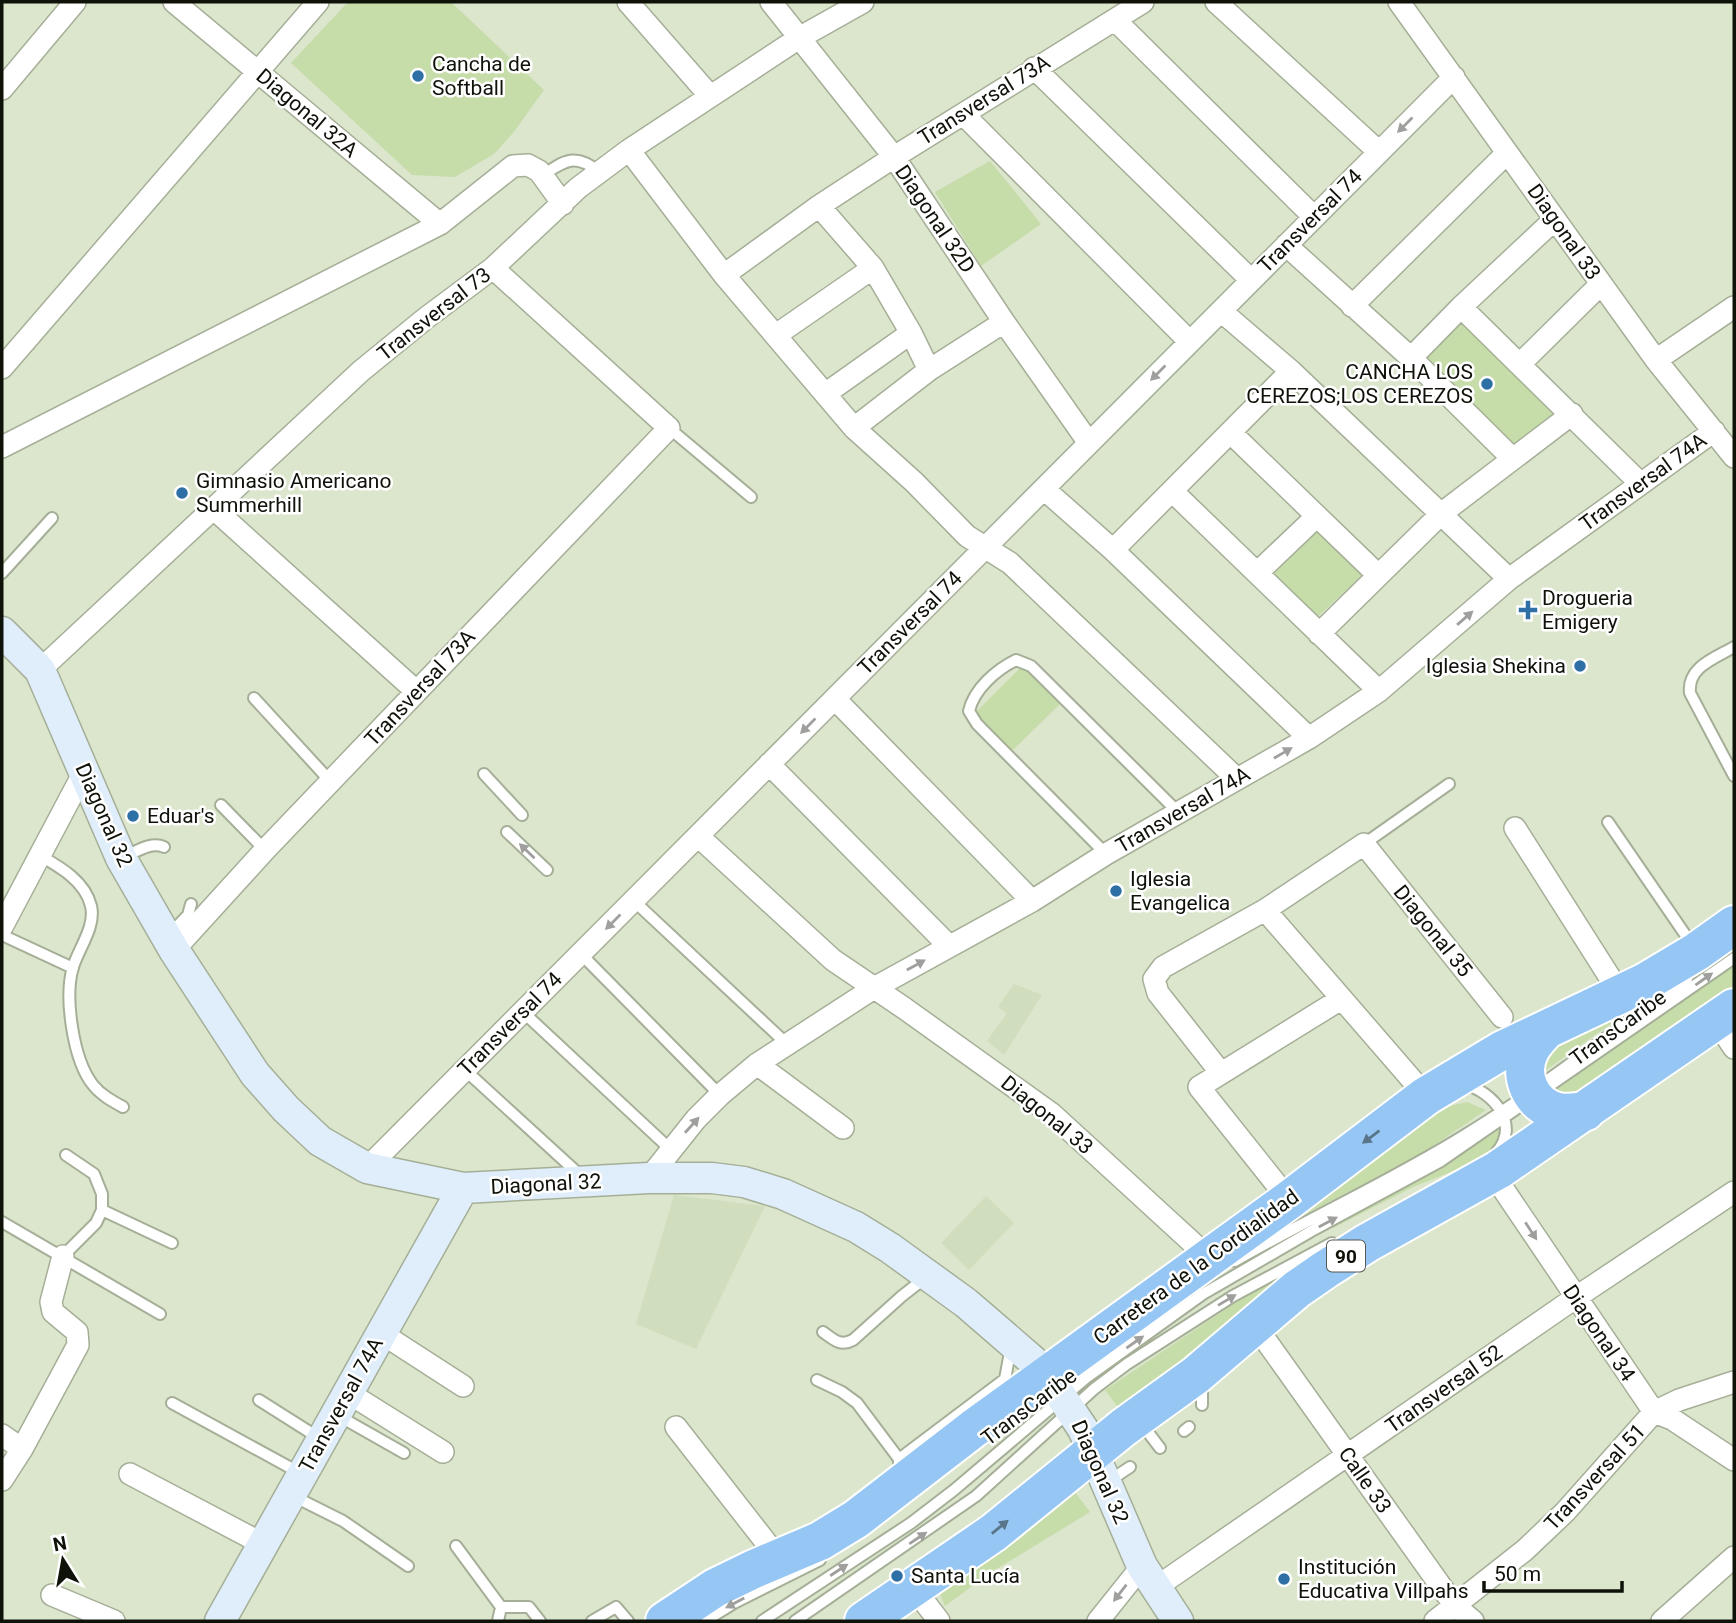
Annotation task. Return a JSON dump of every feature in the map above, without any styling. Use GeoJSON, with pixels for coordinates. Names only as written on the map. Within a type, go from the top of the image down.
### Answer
{"type":"FeatureCollection","features":[{"type":"Feature","properties":{"kind":"highway","name":"Carretera de la Cordialidad"},"geometry":{"type":"LineString","coordinates":[[665,1621],[716,1588],[839,1530],[899,1473],[974,1428],[1059,1389],[1215,1266],[1289,1200],[1426,1096],[1478,1064],[1621,995],[1696,952],[1734,925]]}},
{"type":"Feature","properties":{"kind":"highway","name":"90"},"geometry":{"type":"LineString","coordinates":[[863,1621],[993,1533],[1110,1467],[1138,1418],[1199,1390],[1297,1289],[1326,1269],[1728,1026]]}},
{"type":"Feature","properties":{"kind":"highway"},"geometry":{"type":"LineString","coordinates":[[1547,1029],[1530,1049],[1517,1105],[1544,1107],[1570,1114],[1586,1111]]}},
{"type":"Feature","properties":{"kind":"highway"},"geometry":{"type":"LineString","coordinates":[[1199,1390],[1262,1335],[1413,1235],[1491,1169]]}},
{"type":"Feature","properties":{"kind":"street"},"geometry":{"type":"LineString","coordinates":[[2,89],[75,2]]}},
{"type":"Feature","properties":{"kind":"street","name":"Diagonal 32A"},"geometry":{"type":"LineString","coordinates":[[174,2],[440,224]]}},
{"type":"Feature","properties":{"kind":"street"},"geometry":{"type":"LineString","coordinates":[[628,2],[710,96]]}},
{"type":"Feature","properties":{"kind":"street","name":"Diagonal 32D"},"geometry":{"type":"LineString","coordinates":[[771,2],[894,157],[1004,323],[1089,443]]}},
{"type":"Feature","properties":{"kind":"street","name":"Transversal 73"},"geometry":{"type":"LineString","coordinates":[[40,670],[361,372],[426,318],[493,268],[578,188],[710,96],[799,38],[863,2]]}},
{"type":"Feature","properties":{"kind":"street","name":"Transversal 73A"},"geometry":{"type":"LineString","coordinates":[[723,275],[819,206],[894,157],[1143,2]]}},
{"type":"Feature","properties":{"kind":"street"},"geometry":{"type":"LineString","coordinates":[[1216,2],[1379,152]]}},
{"type":"Feature","properties":{"kind":"street","name":"Diagonal 33"},"geometry":{"type":"LineString","coordinates":[[1399,2],[1656,360],[1734,457]]}},
{"type":"Feature","properties":{"kind":"street"},"geometry":{"type":"LineString","coordinates":[[2,368],[258,72],[310,4]]}},
{"type":"Feature","properties":{"kind":"street"},"geometry":{"type":"LineString","coordinates":[[1115,20],[1314,217]]}},
{"type":"Feature","properties":{"kind":"street"},"geometry":{"type":"LineString","coordinates":[[1034,68],[1251,280]]}},
{"type":"Feature","properties":{"kind":"street","name":"Transversal 74"},"geometry":{"type":"LineString","coordinates":[[367,1168],[1454,77]]}},
{"type":"Feature","properties":{"kind":"street"},"geometry":{"type":"LineString","coordinates":[[963,114],[1190,342]]}},
{"type":"Feature","properties":{"kind":"street"},"geometry":{"type":"LineString","coordinates":[[629,150],[723,275],[854,428],[914,482],[967,536],[1010,563],[1237,779]]}},
{"type":"Feature","properties":{"kind":"street"},"geometry":{"type":"LineString","coordinates":[[1352,306],[1507,153]]}},
{"type":"Feature","properties":{"kind":"street"},"geometry":{"type":"LineString","coordinates":[[2,447],[440,224],[513,166],[528,165],[543,175],[562,204]]}},
{"type":"Feature","properties":{"kind":"street"},"geometry":{"type":"LineString","coordinates":[[819,206],[873,268],[929,370]]}},
{"type":"Feature","properties":{"kind":"street"},"geometry":{"type":"LineString","coordinates":[[1411,358],[1555,219]]}},
{"type":"Feature","properties":{"kind":"street"},"geometry":{"type":"LineString","coordinates":[[1286,245],[1411,358],[1512,458]]}},
{"type":"Feature","properties":{"kind":"street"},"geometry":{"type":"LineString","coordinates":[[493,268],[669,428]]}},
{"type":"Feature","properties":{"kind":"street"},"geometry":{"type":"LineString","coordinates":[[776,335],[873,268]]}},
{"type":"Feature","properties":{"kind":"street"},"geometry":{"type":"LineString","coordinates":[[1520,364],[1601,284]]}},
{"type":"Feature","properties":{"kind":"street"},"geometry":{"type":"LineString","coordinates":[[1461,307],[1640,483]]}},
{"type":"Feature","properties":{"kind":"street"},"geometry":{"type":"LineString","coordinates":[[1656,360],[1734,307]]}},
{"type":"Feature","properties":{"kind":"street"},"geometry":{"type":"LineString","coordinates":[[1221,311],[1291,371],[1509,579]]}},
{"type":"Feature","properties":{"kind":"street"},"geometry":{"type":"LineString","coordinates":[[854,428],[929,370],[1004,323]]}},
{"type":"Feature","properties":{"kind":"street"},"geometry":{"type":"LineString","coordinates":[[825,394],[911,333]]}},
{"type":"Feature","properties":{"kind":"street"},"geometry":{"type":"LineString","coordinates":[[1113,551],[1291,371]]}},
{"type":"Feature","properties":{"kind":"street"},"geometry":{"type":"LineString","coordinates":[[1319,634],[1442,513],[1572,414]]}},
{"type":"Feature","properties":{"kind":"street","name":"Transversal 73A"},"geometry":{"type":"LineString","coordinates":[[170,944],[331,782],[669,428]]}},
{"type":"Feature","properties":{"kind":"street","name":"Transversal 74A"},"geometry":{"type":"LineString","coordinates":[[649,1178],[670,1149],[720,1095],[757,1064],[874,988],[1032,901],[1106,854],[1309,738],[1379,691],[1509,579],[1714,431]]}},
{"type":"Feature","properties":{"kind":"street"},"geometry":{"type":"LineString","coordinates":[[1231,433],[1378,575]]}},
{"type":"Feature","properties":{"kind":"street"},"geometry":{"type":"LineString","coordinates":[[1044,489],[1309,738]]}},
{"type":"Feature","properties":{"kind":"street"},"geometry":{"type":"LineString","coordinates":[[1172,491],[1379,691]]}},
{"type":"Feature","properties":{"kind":"street"},"geometry":{"type":"LineString","coordinates":[[214,509],[416,691]]}},
{"type":"Feature","properties":{"kind":"street"},"geometry":{"type":"LineString","coordinates":[[1256,573],[1317,516]]}},
{"type":"Feature","properties":{"kind":"street","name":"Diagonal 32"},"geometry":{"type":"LineString","coordinates":[[2,632],[40,670],[121,858],[170,944],[255,1074],[320,1140],[367,1168],[463,1188],[649,1178],[712,1178],[744,1182],[783,1194],[856,1227],[966,1303],[1059,1389],[1110,1467],[1149,1577],[1178,1621]]}},
{"type":"Feature","properties":{"kind":"street"},"geometry":{"type":"LineString","coordinates":[[835,698],[1032,901]]}},
{"type":"Feature","properties":{"kind":"street"},"geometry":{"type":"LineString","coordinates":[[769,764],[949,946]]}},
{"type":"Feature","properties":{"kind":"street"},"geometry":{"type":"LineString","coordinates":[[2,927],[84,772]]}},
{"type":"Feature","properties":{"kind":"street"},"geometry":{"type":"LineString","coordinates":[[1516,828],[1621,995]]}},
{"type":"Feature","properties":{"kind":"street","name":"Diagonal 33"},"geometry":{"type":"LineString","coordinates":[[698,836],[833,960],[1052,1114],[1215,1266]]}},
{"type":"Feature","properties":{"kind":"street"},"geometry":{"type":"LineString","coordinates":[[1221,1073],[1158,993],[1154,979],[1163,967],[1265,910],[1364,844]]}},
{"type":"Feature","properties":{"kind":"street","name":"Diagonal 35"},"geometry":{"type":"LineString","coordinates":[[1364,844],[1502,1017]]}},
{"type":"Feature","properties":{"kind":"street"},"geometry":{"type":"LineString","coordinates":[[1265,910],[1426,1096]]}},
{"type":"Feature","properties":{"kind":"street"},"geometry":{"type":"LineString","coordinates":[[1289,1200],[1199,1087],[1341,999]]}},
{"type":"Feature","properties":{"kind":"street"},"geometry":{"type":"LineString","coordinates":[[757,1064],[843,1128]]}},
{"type":"Feature","properties":{"kind":"street","name":"Diagonal 34"},"geometry":{"type":"LineString","coordinates":[[1491,1169],[1575,1298],[1654,1412],[1672,1419],[1734,1460]]}},
{"type":"Feature","properties":{"kind":"street","name":"Transversal 74A"},"geometry":{"type":"LineString","coordinates":[[220,1621],[463,1188]]}},
{"type":"Feature","properties":{"kind":"street","name":"Transversal 52"},"geometry":{"type":"LineString","coordinates":[[1098,1621],[1149,1577],[1348,1456],[1575,1298],[1734,1192]]}},
{"type":"Feature","properties":{"kind":"street"},"geometry":{"type":"LineString","coordinates":[[2,1480],[22,1449],[78,1345],[77,1332],[53,1312],[51,1302],[63,1256]]}},
{"type":"Feature","properties":{"kind":"street"},"geometry":{"type":"LineString","coordinates":[[381,1333],[463,1385]]}},
{"type":"Feature","properties":{"kind":"street","name":"Calle 33"},"geometry":{"type":"LineString","coordinates":[[1262,1335],[1455,1606],[1473,1621]]}},
{"type":"Feature","properties":{"kind":"street","name":"Transversal 51"},"geometry":{"type":"LineString","coordinates":[[1435,1621],[1525,1550],[1565,1512],[1654,1412],[1679,1400],[1734,1382]]}},
{"type":"Feature","properties":{"kind":"street"},"geometry":{"type":"LineString","coordinates":[[341,1403],[443,1452]]}},
{"type":"Feature","properties":{"kind":"street"},"geometry":{"type":"LineString","coordinates":[[676,1427],[779,1559]]}},
{"type":"Feature","properties":{"kind":"street"},"geometry":{"type":"LineString","coordinates":[[2,1435],[22,1449]]}},
{"type":"Feature","properties":{"kind":"street"},"geometry":{"type":"LineString","coordinates":[[130,1474],[263,1544]]}},
{"type":"Feature","properties":{"kind":"street"},"geometry":{"type":"LineString","coordinates":[[1662,1621],[1734,1556]]}},
{"type":"Feature","properties":{"kind":"street"},"geometry":{"type":"LineString","coordinates":[[913,1587],[939,1621]]}},
{"type":"Feature","properties":{"kind":"street"},"geometry":{"type":"LineString","coordinates":[[52,1595],[114,1621]]}},
{"type":"Feature","properties":{"kind":"lane"},"geometry":{"type":"LineString","coordinates":[[543,175],[559,164],[573,160],[589,164],[598,172]]}},
{"type":"Feature","properties":{"kind":"lane"},"geometry":{"type":"LineString","coordinates":[[669,428],[751,497]]}},
{"type":"Feature","properties":{"kind":"lane"},"geometry":{"type":"LineString","coordinates":[[2,573],[52,518]]}},
{"type":"Feature","properties":{"kind":"lane"},"geometry":{"type":"LineString","coordinates":[[1734,647],[1696,670],[1689,685],[1690,693],[1734,776]]}},
{"type":"Feature","properties":{"kind":"lane"},"geometry":{"type":"LineString","coordinates":[[1106,854],[977,724],[970,711],[972,697],[1002,667],[1016,660],[1031,666],[1179,813]]}},
{"type":"Feature","properties":{"kind":"lane"},"geometry":{"type":"LineString","coordinates":[[254,698],[331,782]]}},
{"type":"Feature","properties":{"kind":"lane"},"geometry":{"type":"LineString","coordinates":[[484,774],[522,815]]}},
{"type":"Feature","properties":{"kind":"lane"},"geometry":{"type":"LineString","coordinates":[[1364,844],[1449,784]]}},
{"type":"Feature","properties":{"kind":"lane"},"geometry":{"type":"LineString","coordinates":[[221,805],[265,850]]}},
{"type":"Feature","properties":{"kind":"lane"},"geometry":{"type":"LineString","coordinates":[[1608,822],[1696,952]]}},
{"type":"Feature","properties":{"kind":"lane"},"geometry":{"type":"LineString","coordinates":[[508,832],[547,870]]}},
{"type":"Feature","properties":{"kind":"lane"},"geometry":{"type":"LineString","coordinates":[[121,858],[150,845],[164,847]]}},
{"type":"Feature","properties":{"kind":"lane"},"geometry":{"type":"LineString","coordinates":[[39,855],[69,872],[90,903],[92,921],[73,968],[70,1010],[81,1063],[86,1074],[102,1094],[123,1107]]}},
{"type":"Feature","properties":{"kind":"lane"},"geometry":{"type":"LineString","coordinates":[[634,901],[788,1045]]}},
{"type":"Feature","properties":{"kind":"lane"},"geometry":{"type":"LineString","coordinates":[[170,944],[188,915],[191,904]]}},
{"type":"Feature","properties":{"kind":"lane"},"geometry":{"type":"LineString","coordinates":[[2,935],[73,968]]}},
{"type":"Feature","properties":{"kind":"lane","name":"TransCaribe"},"geometry":{"type":"LineString","coordinates":[[762,1621],[911,1523],[954,1490],[1059,1389],[1103,1365],[1203,1294],[1293,1241],[1441,1161],[1734,945]]}},
{"type":"Feature","properties":{"kind":"lane"},"geometry":{"type":"LineString","coordinates":[[581,954],[720,1095]]}},
{"type":"Feature","properties":{"kind":"lane","name":"TransCaribe"},"geometry":{"type":"LineString","coordinates":[[1215,1266],[1410,1168],[1517,1105],[1734,958]]}},
{"type":"Feature","properties":{"kind":"lane"},"geometry":{"type":"LineString","coordinates":[[523,1012],[670,1149]]}},
{"type":"Feature","properties":{"kind":"lane"},"geometry":{"type":"LineString","coordinates":[[465,1070],[589,1182]]}},
{"type":"Feature","properties":{"kind":"lane"},"geometry":{"type":"LineString","coordinates":[[1426,1096],[1448,1084],[1465,1084],[1481,1090],[1494,1100],[1517,1105],[1505,1130],[1502,1146],[1493,1156],[1491,1169]]}},
{"type":"Feature","properties":{"kind":"lane"},"geometry":{"type":"LineString","coordinates":[[63,1256],[96,1223],[102,1210],[102,1194],[94,1174],[66,1155]]}},
{"type":"Feature","properties":{"kind":"lane"},"geometry":{"type":"LineString","coordinates":[[102,1210],[172,1243]]}},
{"type":"Feature","properties":{"kind":"lane"},"geometry":{"type":"LineString","coordinates":[[2,1222],[160,1314]]}},
{"type":"Feature","properties":{"kind":"lane","name":"TransCaribe"},"geometry":{"type":"LineString","coordinates":[[795,1621],[976,1496],[1059,1389],[1127,1364],[1233,1296],[1340,1239]]}},
{"type":"Feature","properties":{"kind":"lane"},"geometry":{"type":"LineString","coordinates":[[823,1332],[837,1342],[845,1344],[853,1340],[929,1275]]}},
{"type":"Feature","properties":{"kind":"lane"},"geometry":{"type":"LineString","coordinates":[[817,1380],[857,1403],[899,1473],[1005,1379],[1012,1343]]}},
{"type":"Feature","properties":{"kind":"lane"},"geometry":{"type":"LineString","coordinates":[[259,1400],[321,1440]]}},
{"type":"Feature","properties":{"kind":"lane"},"geometry":{"type":"LineString","coordinates":[[172,1403],[296,1485],[408,1566]]}},
{"type":"Feature","properties":{"kind":"lane"},"geometry":{"type":"LineString","coordinates":[[341,1403],[404,1453]]}},
{"type":"Feature","properties":{"kind":"lane"},"geometry":{"type":"LineString","coordinates":[[1138,1418],[1160,1448]]}},
{"type":"Feature","properties":{"kind":"lane"},"geometry":{"type":"LineString","coordinates":[[456,1546],[501,1607],[498,1621]]}},
{"type":"Feature","properties":{"kind":"lane"},"geometry":{"type":"LineString","coordinates":[[705,1621],[826,1557]]}},
{"type":"Feature","properties":{"kind":"lane"},"geometry":{"type":"LineString","coordinates":[[501,1607],[529,1607],[540,1621]]}},
{"type":"Feature","properties":{"kind":"lane"},"geometry":{"type":"LineString","coordinates":[[592,1621],[616,1607],[628,1621]]}},
{"type":"Feature","properties":{"kind":"shaded area","name":"Cancha de Softball"},"geometry":{"type":"Polygon","coordinates":[[[348,2],[451,2],[544,90],[494,154],[455,177],[412,175],[291,63],[348,2]]]}},
{"type":"Feature","properties":{"kind":"shaded area"},"geometry":{"type":"Polygon","coordinates":[[[990,161],[1041,224],[981,266],[935,192],[990,161]]]}},
{"type":"Feature","properties":{"kind":"shaded area"},"geometry":{"type":"Polygon","coordinates":[[[1463,318],[1565,413],[1510,452],[1419,361],[1463,318]]]}},
{"type":"Feature","properties":{"kind":"shaded area"},"geometry":{"type":"Polygon","coordinates":[[[1315,522],[1365,573],[1315,619],[1265,573],[1315,522]]]}},
{"type":"Feature","properties":{"kind":"shaded area"},"geometry":{"type":"Polygon","coordinates":[[[1023,665],[1061,703],[1012,751],[975,713],[1023,665]]]}},
{"type":"Feature","properties":{"kind":"shaded area"},"geometry":{"type":"Polygon","coordinates":[[[1734,964],[1734,993],[1586,1087],[1566,1096],[1550,1094],[1734,964]]]}},
{"type":"Feature","properties":{"kind":"shaded area"},"geometry":{"type":"Polygon","coordinates":[[[1671,981],[1539,1075],[1548,1047],[1671,981]]]}},
{"type":"Feature","properties":{"kind":"shaded area"},"geometry":{"type":"Polygon","coordinates":[[[1014,984],[1042,995],[1004,1055],[987,1041],[1007,1013],[998,1007],[1014,984]]]}},
{"type":"Feature","properties":{"kind":"shaded area"},"geometry":{"type":"Polygon","coordinates":[[[1467,1102],[1486,1110],[1421,1154],[1285,1225],[1442,1108],[1467,1102]]]}},
{"type":"Feature","properties":{"kind":"shaded area"},"geometry":{"type":"Polygon","coordinates":[[[1499,1130],[1500,1139],[1486,1158],[1413,1187],[1333,1228],[1330,1225],[1434,1171],[1499,1130]]]}},
{"type":"Feature","properties":{"kind":"shaded area"},"geometry":{"type":"Polygon","coordinates":[[[674,1195],[765,1206],[696,1349],[636,1324],[674,1195]]]}},
{"type":"Feature","properties":{"kind":"shaded area"},"geometry":{"type":"Polygon","coordinates":[[[986,1196],[1014,1223],[969,1270],[941,1243],[986,1196]]]}},
{"type":"Feature","properties":{"kind":"shaded area"},"geometry":{"type":"Polygon","coordinates":[[[1344,1245],[1124,1415],[1105,1390],[1256,1289],[1344,1245]]]}},
{"type":"Feature","properties":{"kind":"shaded area"},"geometry":{"type":"Polygon","coordinates":[[[1071,1487],[1090,1512],[990,1573],[945,1606],[938,1589],[1071,1487]]]}},
{"type":"Feature","properties":{"kind":"place","name":"Cancha de Softball"},"geometry":{"type":"Point","coordinates":[418,76]}},
{"type":"Feature","properties":{"kind":"place","name":"CANCHA LOS CEREZOS;LOS CEREZOS"},"geometry":{"type":"Point","coordinates":[1487,384]}},
{"type":"Feature","properties":{"kind":"place","name":"Gimnasio Americano Summerhill"},"geometry":{"type":"Point","coordinates":[182,493]}},
{"type":"Feature","properties":{"kind":"place","name":"Drogueria Emigery"},"geometry":{"type":"Point","coordinates":[1528,610]}},
{"type":"Feature","properties":{"kind":"place","name":"Iglesia Shekina"},"geometry":{"type":"Point","coordinates":[1580,666]}},
{"type":"Feature","properties":{"kind":"place","name":"Eduar's"},"geometry":{"type":"Point","coordinates":[133,816]}},
{"type":"Feature","properties":{"kind":"place","name":"Iglesia Evangelica"},"geometry":{"type":"Point","coordinates":[1116,891]}},
{"type":"Feature","properties":{"kind":"place","name":"Santa Lucía"},"geometry":{"type":"Point","coordinates":[897,1576]}},
{"type":"Feature","properties":{"kind":"place","name":"Institución Educativa Villpahs"},"geometry":{"type":"Point","coordinates":[1284,1579]}}]}
